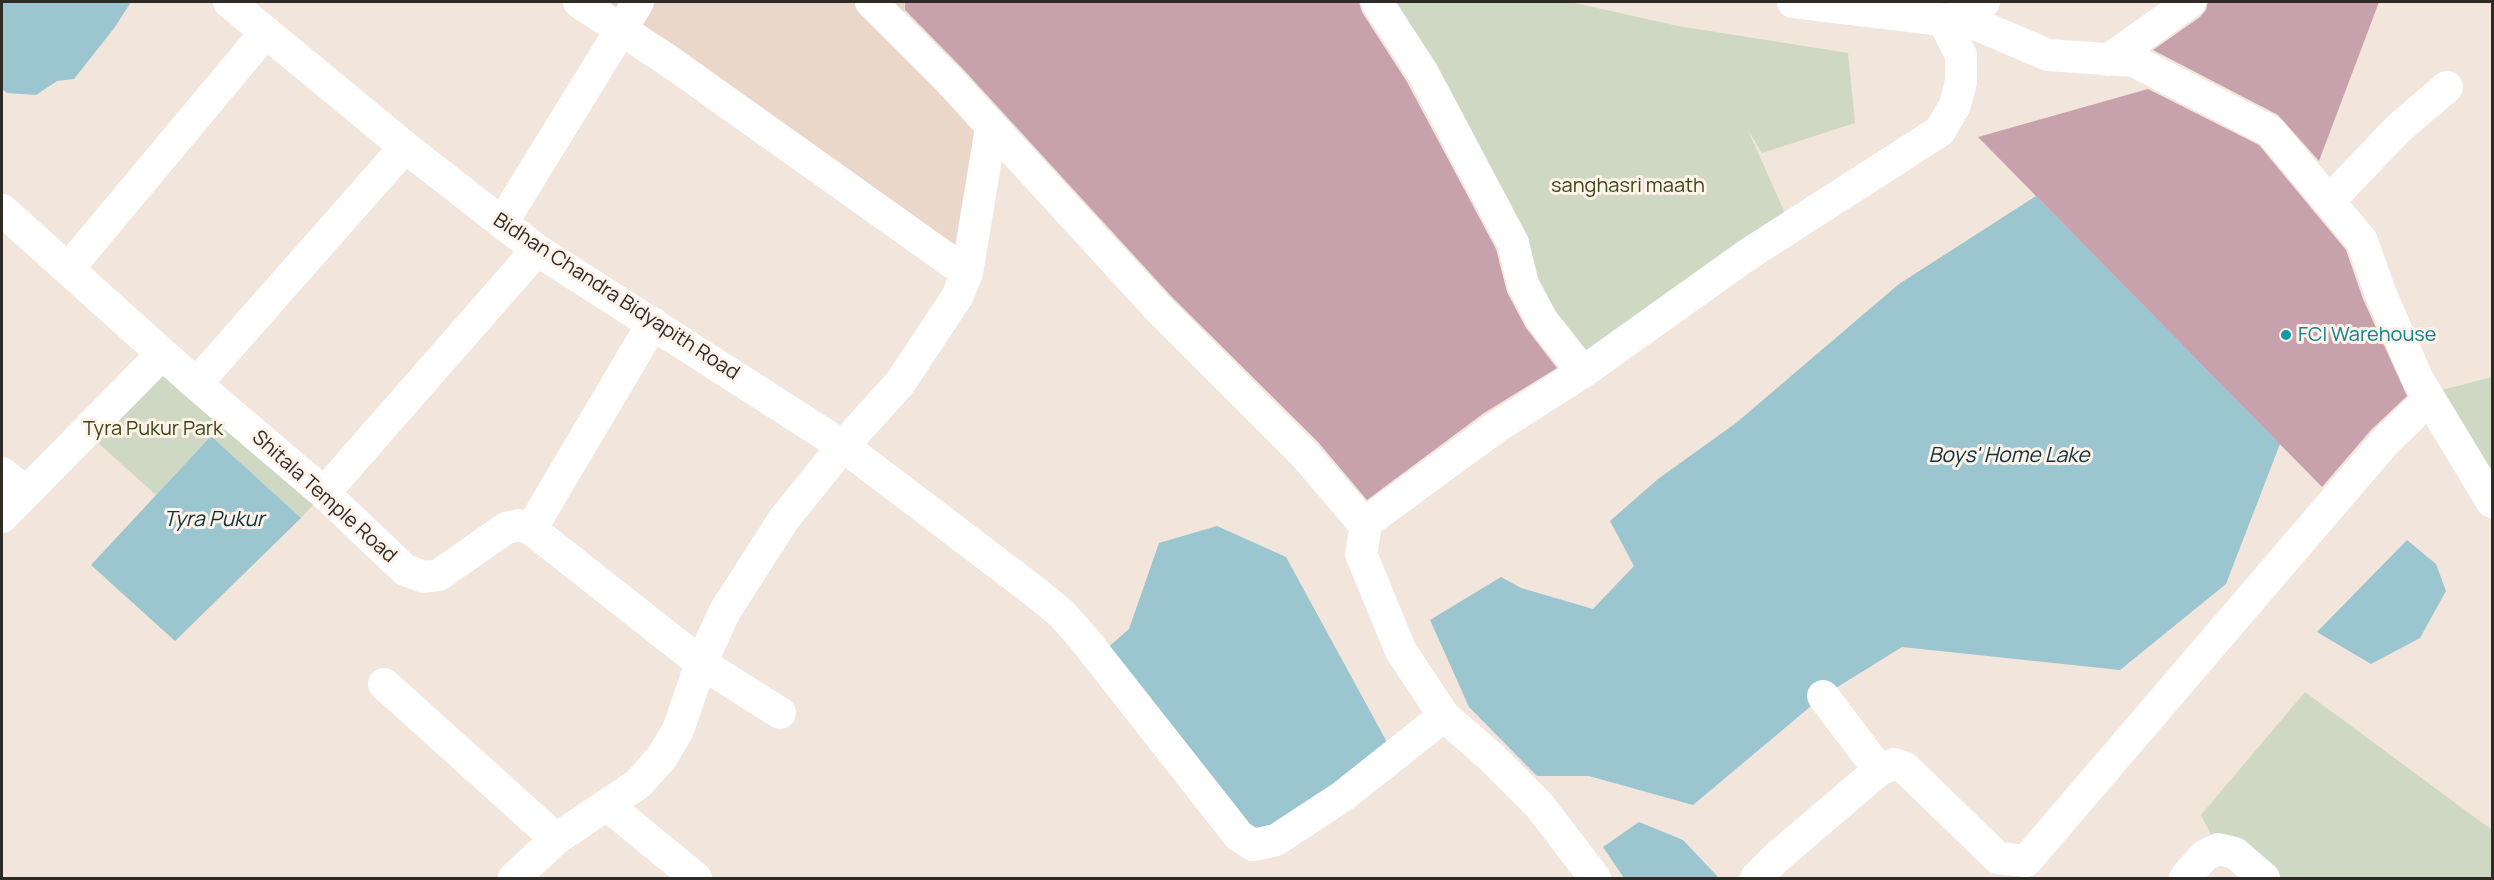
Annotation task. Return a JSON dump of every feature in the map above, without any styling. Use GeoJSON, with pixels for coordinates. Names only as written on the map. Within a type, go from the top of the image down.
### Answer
{"type":"FeatureCollection","features":[{"type":"Feature","properties":{"kind":"street","name":"Bidhan Chandra Bidyapith Road"},"geometry":{"type":"LineString","coordinates":[[229,2],[405,147],[537,250],[843,446],[1062,614],[1239,836],[1253,845],[1276,840],[1343,796],[1444,716]]}},
{"type":"Feature","properties":{"kind":"street"},"geometry":{"type":"LineString","coordinates":[[579,2],[966,273]]}},
{"type":"Feature","properties":{"kind":"street"},"geometry":{"type":"LineString","coordinates":[[502,223],[638,2]]}},
{"type":"Feature","properties":{"kind":"street"},"geometry":{"type":"LineString","coordinates":[[871,2],[949,80],[1158,308],[1305,455],[1364,524],[1361,554],[1401,651],[1444,716],[1490,756],[1539,805],[1595,879]]}},
{"type":"Feature","properties":{"kind":"street"},"geometry":{"type":"LineString","coordinates":[[1377,2],[1423,73],[1513,243],[1522,284],[1542,320],[1583,372]]}},
{"type":"Feature","properties":{"kind":"street"},"geometry":{"type":"LineString","coordinates":[[1793,2],[1963,13],[2048,55],[2134,61],[2270,131],[2362,241],[2380,292],[2417,378],[2493,502]]}},
{"type":"Feature","properties":{"kind":"street"},"geometry":{"type":"LineString","coordinates":[[2108,60],[2190,2]]}},
{"type":"Feature","properties":{"kind":"street"},"geometry":{"type":"LineString","coordinates":[[1364,524],[1495,428],[1583,372],[1747,255],[1940,131],[1955,105],[1961,82],[1963,13]]}},
{"type":"Feature","properties":{"kind":"street"},"geometry":{"type":"LineString","coordinates":[[68,269],[266,32]]}},
{"type":"Feature","properties":{"kind":"street"},"geometry":{"type":"LineString","coordinates":[[2329,201],[2399,128],[2447,87]]}},
{"type":"Feature","properties":{"kind":"street"},"geometry":{"type":"LineString","coordinates":[[514,879],[556,838],[638,784],[662,757],[678,730],[700,663],[725,611],[778,528],[843,446],[900,383],[957,297],[966,273],[991,128]]}},
{"type":"Feature","properties":{"kind":"street"},"geometry":{"type":"LineString","coordinates":[[196,384],[405,147]]}},
{"type":"Feature","properties":{"kind":"street","name":"Shitala Temple Road"},"geometry":{"type":"LineString","coordinates":[[2,210],[196,384],[324,494],[405,570],[424,577],[439,574],[506,528],[518,525],[531,529]]}},
{"type":"Feature","properties":{"kind":"street"},"geometry":{"type":"LineString","coordinates":[[324,494],[537,250]]}},
{"type":"Feature","properties":{"kind":"street"},"geometry":{"type":"LineString","coordinates":[[653,323],[531,529],[700,663],[780,713]]}},
{"type":"Feature","properties":{"kind":"street"},"geometry":{"type":"LineString","coordinates":[[2,517],[162,354]]}},
{"type":"Feature","properties":{"kind":"street"},"geometry":{"type":"LineString","coordinates":[[1755,879],[1776,858],[1879,770],[1894,764],[1904,767],[1998,858],[2026,861],[2385,442],[2429,399]]}},
{"type":"Feature","properties":{"kind":"street"},"geometry":{"type":"LineString","coordinates":[[2,473],[26,492]]}},
{"type":"Feature","properties":{"kind":"street"},"geometry":{"type":"LineString","coordinates":[[384,684],[556,838]]}},
{"type":"Feature","properties":{"kind":"street"},"geometry":{"type":"LineString","coordinates":[[1823,696],[1879,770]]}},
{"type":"Feature","properties":{"kind":"street"},"geometry":{"type":"LineString","coordinates":[[607,805],[696,879]]}},
{"type":"Feature","properties":{"kind":"street"},"geometry":{"type":"LineString","coordinates":[[2185,879],[2204,856],[2218,849],[2235,853],[2264,879]]}},
{"type":"Feature","properties":{"kind":"shaded area"},"geometry":{"type":"Polygon","coordinates":[[[579,2],[905,2],[903,34],[991,128],[967,273],[579,2]]]}},
{"type":"Feature","properties":{"kind":"green space","name":"sanghasri maath"},"geometry":{"type":"Polygon","coordinates":[[[1389,2],[1570,2],[1678,26],[1848,53],[1855,123],[1762,153],[1748,130],[1791,227],[1583,372],[1389,2]]]}},
{"type":"Feature","properties":{"kind":"green space","name":"Tyra Pukur Park"},"geometry":{"type":"Polygon","coordinates":[[[162,354],[324,493],[301,518],[211,436],[156,495],[86,432],[162,354]]]}},
{"type":"Feature","properties":{"kind":"green space"},"geometry":{"type":"Polygon","coordinates":[[[2492,377],[2492,481],[2434,392],[2492,377]]]}},
{"type":"Feature","properties":{"kind":"green space"},"geometry":{"type":"Polygon","coordinates":[[[2305,692],[2492,830],[2492,878],[2264,878],[2218,849],[2201,815],[2305,692]]]}},
{"type":"Feature","properties":{"kind":"water"},"geometry":{"type":"Polygon","coordinates":[[[2,2],[131,2],[115,27],[74,79],[57,81],[36,95],[7,93],[2,89],[2,2]]]}},
{"type":"Feature","properties":{"kind":"water","name":"Boys' Home Lake"},"geometry":{"type":"Polygon","coordinates":[[[2036,196],[2280,444],[2226,584],[2120,670],[1902,647],[1823,696],[1693,805],[1589,776],[1537,776],[1469,707],[1430,620],[1501,577],[1521,588],[1593,609],[1634,566],[1610,521],[1658,479],[1736,423],[1899,284],[2036,196]]]}},
{"type":"Feature","properties":{"kind":"water","name":"Tyra Pukur"},"geometry":{"type":"Polygon","coordinates":[[[211,436],[301,518],[175,641],[91,565],[211,436]]]}},
{"type":"Feature","properties":{"kind":"water"},"geometry":{"type":"Polygon","coordinates":[[[1217,526],[1286,557],[1394,755],[1253,845],[1097,657],[1129,629],[1159,543],[1217,526]]]}},
{"type":"Feature","properties":{"kind":"water"},"geometry":{"type":"Polygon","coordinates":[[[2407,540],[2436,564],[2446,591],[2420,638],[2371,664],[2317,632],[2407,540]]]}},
{"type":"Feature","properties":{"kind":"water"},"geometry":{"type":"Polygon","coordinates":[[[1639,822],[1683,840],[1719,878],[1624,878],[1603,847],[1639,822]]]}},
{"type":"Feature","properties":{"kind":"building"},"geometry":{"type":"Polygon","coordinates":[[[905,2],[1359,2],[1362,12],[1407,82],[1496,249],[1507,292],[1526,328],[1557,368],[1484,413],[1367,500],[1318,442],[1171,296],[962,68],[905,10],[905,2]]]}},
{"type":"Feature","properties":{"kind":"building"},"geometry":{"type":"Polygon","coordinates":[[[2208,2],[2379,2],[2319,161],[2278,115],[2153,50],[2200,17],[2206,10],[2208,2]]]}},
{"type":"Feature","properties":{"kind":"building","name":"FCI Warehouse"},"geometry":{"type":"Polygon","coordinates":[[[2148,89],[2259,145],[2346,250],[2363,299],[2407,396],[2371,430],[2322,487],[1978,137],[2148,89]]]}},
{"type":"Feature","properties":{"kind":"place","name":"FCI Warehouse"},"geometry":{"type":"Point","coordinates":[2286,335]}}]}
